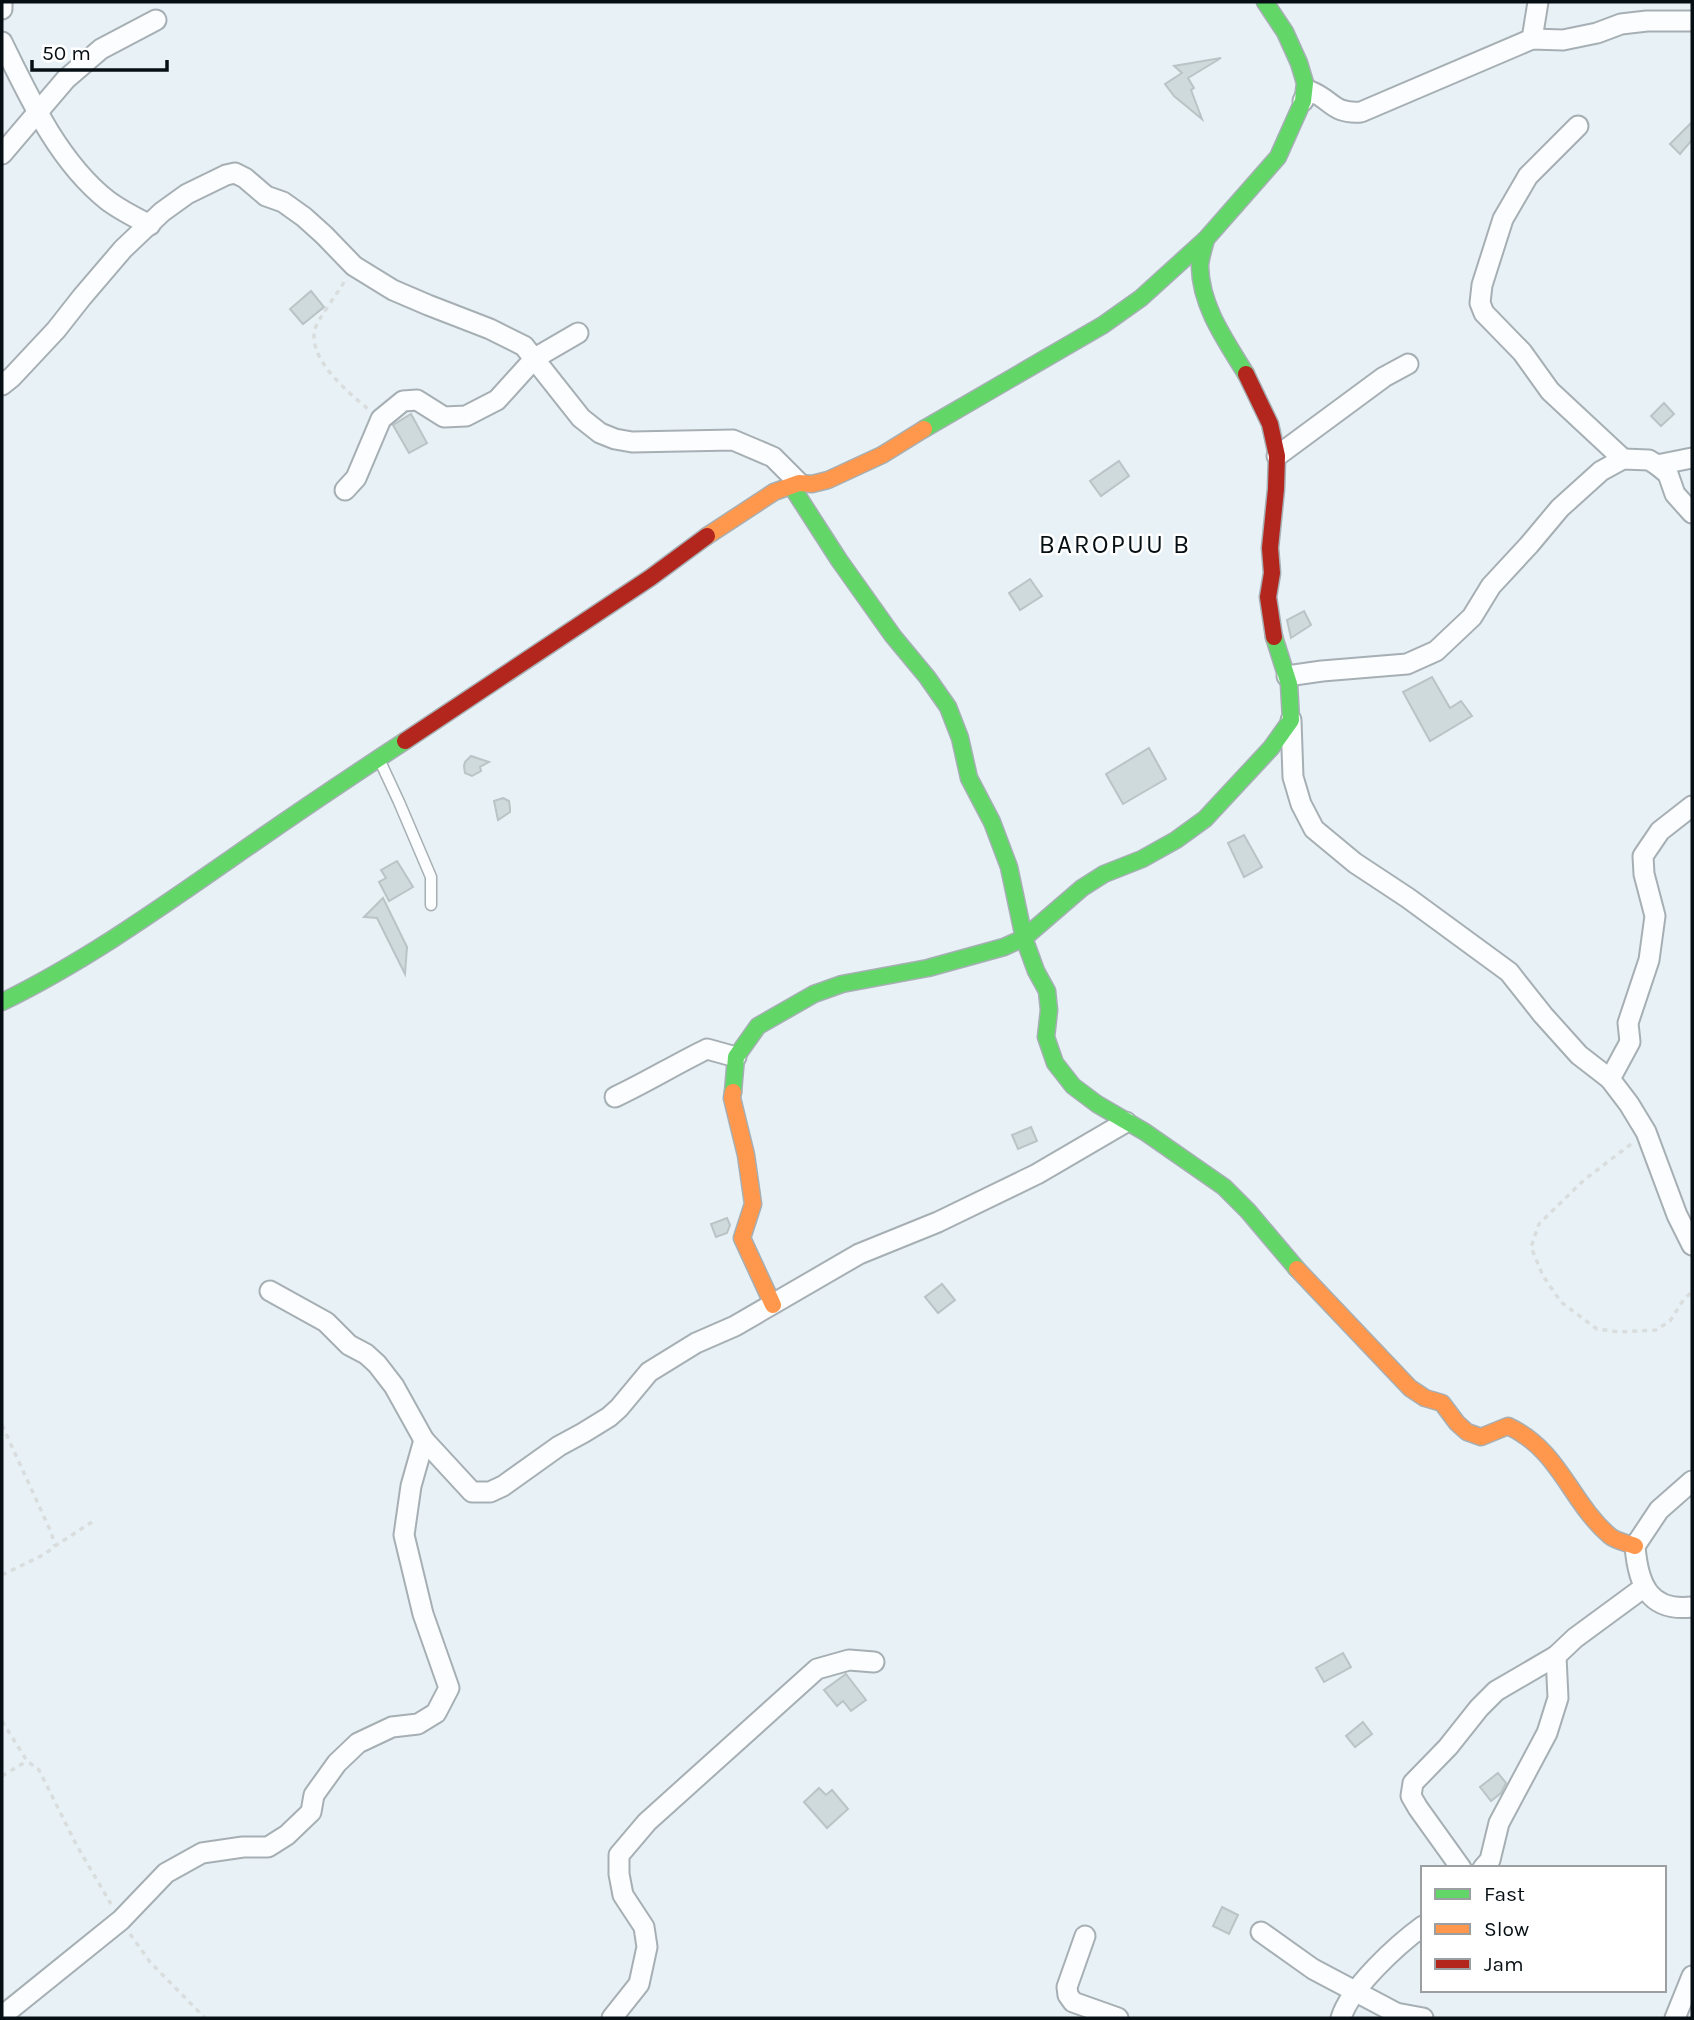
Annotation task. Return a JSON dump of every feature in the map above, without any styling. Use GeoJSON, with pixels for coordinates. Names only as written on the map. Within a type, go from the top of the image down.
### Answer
{"type":"FeatureCollection","features":[{"type":"Feature","properties":{"kind":"street"},"geometry":{"type":"LineString","coordinates":[[2,2],[2,9]]}},
{"type":"Feature","properties":{"kind":"street"},"geometry":{"type":"LineString","coordinates":[[1265,2],[1285,32],[1298,63],[1305,83],[1303,100]]}},
{"type":"Feature","properties":{"kind":"street"},"geometry":{"type":"LineString","coordinates":[[1532,39],[1538,2]]}},
{"type":"Feature","properties":{"kind":"street"},"geometry":{"type":"LineString","coordinates":[[2,154],[66,79],[101,49],[156,20]]}},
{"type":"Feature","properties":{"kind":"street"},"geometry":{"type":"LineString","coordinates":[[2,1002],[47,980],[121,935],[378,759],[650,578],[723,524],[774,492],[828,480],[882,455],[949,413],[1103,325],[1170,273],[1206,239],[1278,157],[1303,100],[1310,91],[1346,113],[1361,112],[1532,39],[1563,40],[1597,33],[1621,24],[1647,21],[1692,22]]}},
{"type":"Feature","properties":{"kind":"street"},"geometry":{"type":"LineString","coordinates":[[2,42],[37,112],[77,171],[108,201],[150,225]]}},
{"type":"Feature","properties":{"kind":"street"},"geometry":{"type":"LineString","coordinates":[[1578,126],[1528,176],[1503,219],[1482,285],[1480,303],[1484,313],[1522,352],[1550,391],[1623,459]]}},
{"type":"Feature","properties":{"kind":"street"},"geometry":{"type":"LineString","coordinates":[[2,384],[12,377],[56,330],[123,249],[162,212],[187,194],[235,173],[245,178],[266,197],[283,202],[304,217],[354,266],[394,290],[524,346],[581,418],[600,433],[632,442],[733,440],[773,457],[796,485],[839,560],[948,707],[960,738],[970,778],[992,822],[1009,867],[1024,938],[1036,971],[1047,991],[1049,1010],[1046,1037],[1055,1063],[1073,1086],[1224,1187],[1410,1388],[1425,1398],[1442,1403],[1466,1432],[1481,1437],[1508,1426],[1523,1433],[1548,1455],[1594,1519],[1612,1538],[1635,1546]]}},
{"type":"Feature","properties":{"kind":"street"},"geometry":{"type":"LineString","coordinates":[[1206,239],[1200,264],[1203,295],[1225,342],[1245,372],[1263,407],[1277,456],[1270,548],[1272,572],[1268,597],[1272,631],[1289,684],[1293,777],[1301,804],[1314,829],[1355,863],[1509,972],[1579,1055],[1610,1079],[1646,1132],[1677,1216],[1692,1245]]}},
{"type":"Feature","properties":{"kind":"street"},"geometry":{"type":"LineString","coordinates":[[345,490],[356,478],[381,419],[403,401],[417,400],[444,417],[466,416],[497,400],[535,358],[578,333]]}},
{"type":"Feature","properties":{"kind":"street"},"geometry":{"type":"LineString","coordinates":[[1277,456],[1384,377],[1408,364]]}},
{"type":"Feature","properties":{"kind":"street"},"geometry":{"type":"LineString","coordinates":[[1657,465],[1692,458]]}},
{"type":"Feature","properties":{"kind":"street"},"geometry":{"type":"LineString","coordinates":[[1286,676],[1407,664],[1436,651],[1472,617],[1491,586],[1560,508],[1601,471],[1623,459],[1649,460],[1657,465],[1668,474],[1675,494],[1692,513]]}},
{"type":"Feature","properties":{"kind":"street"},"geometry":{"type":"LineString","coordinates":[[773,1305],[742,1238],[753,1204],[746,1155],[732,1098],[736,1057],[758,1026],[814,993],[842,984],[928,968],[1004,947],[1024,938],[1082,888],[1104,874],[1142,859],[1205,819],[1271,748],[1291,720]]}},
{"type":"Feature","properties":{"kind":"street"},"geometry":{"type":"LineString","coordinates":[[1610,1079],[1630,1042],[1628,1023],[1649,960],[1655,916],[1644,874],[1643,856],[1660,831],[1692,806]]}},
{"type":"Feature","properties":{"kind":"street"},"geometry":{"type":"LineString","coordinates":[[615,1097],[707,1049],[736,1057]]}},
{"type":"Feature","properties":{"kind":"street"},"geometry":{"type":"LineString","coordinates":[[270,1291],[326,1322],[349,1345],[377,1364],[394,1386],[425,1440],[472,1492],[490,1492],[503,1486],[559,1446],[609,1417],[649,1372],[696,1343],[735,1326],[859,1254],[985,1200],[1126,1122]]}},
{"type":"Feature","properties":{"kind":"street"},"geometry":{"type":"LineString","coordinates":[[2,2015],[121,1920],[166,1873],[202,1853],[243,1847],[268,1847],[287,1835],[311,1812],[314,1795],[337,1763],[358,1743],[393,1727],[418,1724],[436,1713],[449,1688],[423,1614],[404,1535],[411,1486],[425,1440]]}},
{"type":"Feature","properties":{"kind":"street"},"geometry":{"type":"LineString","coordinates":[[1692,1481],[1659,1510],[1635,1546],[1643,1588],[1666,1605],[1692,1607]]}},
{"type":"Feature","properties":{"kind":"street"},"geometry":{"type":"LineString","coordinates":[[1460,1866],[1411,1796],[1413,1783],[1496,1691],[1556,1656],[1575,1638],[1643,1588]]}},
{"type":"Feature","properties":{"kind":"street"},"geometry":{"type":"LineString","coordinates":[[1485,1866],[1490,1860],[1499,1823],[1534,1762],[1547,1733],[1558,1698],[1556,1656]]}},
{"type":"Feature","properties":{"kind":"street"},"geometry":{"type":"LineString","coordinates":[[612,2018],[639,1984],[648,1947],[644,1927],[623,1895],[619,1855],[647,1822],[817,1669],[849,1660],[874,1662]]}},
{"type":"Feature","properties":{"kind":"street"},"geometry":{"type":"LineString","coordinates":[[1342,2018],[1345,2006],[1357,1991],[1406,1938],[1421,1927]]}},
{"type":"Feature","properties":{"kind":"street"},"geometry":{"type":"LineString","coordinates":[[1261,1932],[1313,1969],[1396,2012],[1423,2018]]}},
{"type":"Feature","properties":{"kind":"street"},"geometry":{"type":"LineString","coordinates":[[1085,1936],[1067,1987],[1068,1995],[1073,2002],[1118,2018]]}},
{"type":"Feature","properties":{"kind":"street"},"geometry":{"type":"LineString","coordinates":[[1675,2018],[1692,1976]]}},
{"type":"Feature","properties":{"kind":"lane"},"geometry":{"type":"LineString","coordinates":[[378,759],[431,877],[430,905]]}},
{"type":"Feature","properties":{"kind":"path"},"geometry":{"type":"LineString","coordinates":[[354,266],[315,328],[314,341],[330,373],[348,393],[381,419]]}},
{"type":"Feature","properties":{"kind":"path"},"geometry":{"type":"LineString","coordinates":[[1646,1132],[1584,1180],[1548,1215],[1539,1224],[1531,1247],[1543,1276],[1561,1302],[1597,1329],[1620,1332],[1656,1330],[1670,1321],[1684,1299],[1692,1292]]}},
{"type":"Feature","properties":{"kind":"path"},"geometry":{"type":"LineString","coordinates":[[2,1425],[55,1546]]}},
{"type":"Feature","properties":{"kind":"path"},"geometry":{"type":"LineString","coordinates":[[2,1575],[45,1554],[92,1522]]}},
{"type":"Feature","properties":{"kind":"path"},"geometry":{"type":"LineString","coordinates":[[2,1721],[27,1761],[39,1770],[77,1846],[121,1920],[150,1962],[205,2018]]}},
{"type":"Feature","properties":{"kind":"path"},"geometry":{"type":"LineString","coordinates":[[2,1776],[27,1761]]}},
{"type":"Feature","properties":{"kind":"building"},"geometry":{"type":"Polygon","coordinates":[[[1221,58],[1188,78],[1194,88],[1191,90],[1202,119],[1174,96],[1165,84],[1182,73],[1174,66],[1221,58]]]}},
{"type":"Feature","properties":{"kind":"building"},"geometry":{"type":"Polygon","coordinates":[[[1692,122],[1692,140],[1680,154],[1670,144],[1692,122]]]}},
{"type":"Feature","properties":{"kind":"building"},"geometry":{"type":"Polygon","coordinates":[[[311,291],[324,307],[303,324],[290,309],[311,291]]]}},
{"type":"Feature","properties":{"kind":"building"},"geometry":{"type":"Polygon","coordinates":[[[1664,403],[1674,414],[1661,426],[1651,416],[1664,403]]]}},
{"type":"Feature","properties":{"kind":"building"},"geometry":{"type":"Polygon","coordinates":[[[411,414],[427,443],[409,453],[393,425],[411,414]]]}},
{"type":"Feature","properties":{"kind":"building"},"geometry":{"type":"Polygon","coordinates":[[[1119,461],[1129,476],[1101,496],[1090,481],[1119,461]]]}},
{"type":"Feature","properties":{"kind":"building"},"geometry":{"type":"Polygon","coordinates":[[[1030,579],[1042,596],[1020,610],[1009,593],[1030,579]]]}},
{"type":"Feature","properties":{"kind":"building"},"geometry":{"type":"Polygon","coordinates":[[[1304,611],[1311,625],[1291,638],[1287,620],[1304,611]]]}},
{"type":"Feature","properties":{"kind":"building"},"geometry":{"type":"Polygon","coordinates":[[[1432,677],[1450,708],[1461,701],[1472,716],[1430,741],[1403,692],[1432,677]]]}},
{"type":"Feature","properties":{"kind":"building"},"geometry":{"type":"Polygon","coordinates":[[[1149,748],[1166,779],[1123,804],[1106,774],[1149,748]]]}},
{"type":"Feature","properties":{"kind":"building"},"geometry":{"type":"Polygon","coordinates":[[[471,756],[489,762],[472,776],[465,773],[464,766],[471,756]]]}},
{"type":"Feature","properties":{"kind":"building"},"geometry":{"type":"Polygon","coordinates":[[[503,798],[509,801],[510,812],[498,820],[494,801],[503,798]]]}},
{"type":"Feature","properties":{"kind":"building"},"geometry":{"type":"Polygon","coordinates":[[[1244,835],[1262,867],[1244,877],[1228,843],[1244,835]]]}},
{"type":"Feature","properties":{"kind":"building"},"geometry":{"type":"Polygon","coordinates":[[[397,861],[413,887],[389,901],[379,882],[386,878],[381,870],[397,861]]]}},
{"type":"Feature","properties":{"kind":"building"},"geometry":{"type":"Polygon","coordinates":[[[383,898],[407,947],[405,974],[377,918],[364,917],[383,898]]]}},
{"type":"Feature","properties":{"kind":"building"},"geometry":{"type":"Polygon","coordinates":[[[1031,1127],[1037,1141],[1018,1149],[1012,1135],[1031,1127]]]}},
{"type":"Feature","properties":{"kind":"building"},"geometry":{"type":"Polygon","coordinates":[[[727,1218],[730,1225],[727,1233],[716,1237],[711,1224],[727,1218]]]}},
{"type":"Feature","properties":{"kind":"building"},"geometry":{"type":"Polygon","coordinates":[[[942,1284],[955,1300],[938,1313],[925,1297],[942,1284]]]}},
{"type":"Feature","properties":{"kind":"building"},"geometry":{"type":"Polygon","coordinates":[[[1343,1653],[1351,1667],[1324,1682],[1316,1668],[1343,1653]]]}},
{"type":"Feature","properties":{"kind":"building"},"geometry":{"type":"Polygon","coordinates":[[[846,1674],[866,1700],[851,1711],[843,1701],[837,1706],[824,1690],[846,1674]]]}},
{"type":"Feature","properties":{"kind":"building"},"geometry":{"type":"Polygon","coordinates":[[[1363,1722],[1372,1734],[1355,1747],[1346,1736],[1363,1722]]]}},
{"type":"Feature","properties":{"kind":"building"},"geometry":{"type":"Polygon","coordinates":[[[1498,1773],[1506,1783],[1501,1793],[1491,1801],[1480,1787],[1498,1773]]]}},
{"type":"Feature","properties":{"kind":"building"},"geometry":{"type":"Polygon","coordinates":[[[819,1788],[826,1795],[832,1790],[848,1809],[827,1828],[804,1802],[819,1788]]]}},
{"type":"Feature","properties":{"kind":"building"},"geometry":{"type":"Polygon","coordinates":[[[1222,1907],[1238,1915],[1229,1934],[1213,1926],[1222,1907]]]}},
{"type":"Feature","properties":{"kind":"traffic: fast"},"geometry":{"type":"LineString","coordinates":[[924,429],[1103,325],[1141,298],[1206,239],[1278,157],[1303,101],[1305,83],[1285,32],[1265,2]]}},
{"type":"Feature","properties":{"kind":"traffic: fast"},"geometry":{"type":"LineString","coordinates":[[1206,239],[1200,267],[1205,296],[1216,323],[1246,374]]}},
{"type":"Feature","properties":{"kind":"traffic: fast"},"geometry":{"type":"LineString","coordinates":[[792,487],[839,560],[948,707],[960,738],[969,778],[992,822],[1009,867],[1024,938],[1036,971],[1047,991],[1049,1010],[1046,1037],[1055,1063],[1073,1086],[1097,1104],[1145,1132],[1224,1187],[1297,1269]]}},
{"type":"Feature","properties":{"kind":"traffic: fast"},"geometry":{"type":"LineString","coordinates":[[733,1092],[736,1057],[758,1026],[814,994],[842,984],[928,968],[1004,947],[1024,938],[1082,888],[1104,874],[1142,859],[1176,840],[1205,819],[1271,748],[1291,720],[1289,684],[1274,637]]}},
{"type":"Feature","properties":{"kind":"traffic: fast"},"geometry":{"type":"LineString","coordinates":[[2,1002],[62,970],[120,934],[405,741]]}},
{"type":"Feature","properties":{"kind":"traffic: slow"},"geometry":{"type":"LineString","coordinates":[[707,536],[774,492],[799,483],[812,484],[828,480],[882,455],[924,429]]}},
{"type":"Feature","properties":{"kind":"traffic: slow"},"geometry":{"type":"LineString","coordinates":[[733,1092],[753,1204],[742,1238],[773,1305]]}},
{"type":"Feature","properties":{"kind":"traffic: slow"},"geometry":{"type":"LineString","coordinates":[[1297,1269],[1410,1388],[1425,1398],[1442,1403],[1467,1432],[1481,1437],[1508,1426],[1526,1436],[1553,1462],[1596,1522],[1612,1538],[1635,1546]]}},
{"type":"Feature","properties":{"kind":"traffic: jam"},"geometry":{"type":"LineString","coordinates":[[1246,374],[1270,424],[1277,456],[1270,548],[1272,573],[1268,597],[1274,637]]}},
{"type":"Feature","properties":{"kind":"traffic: jam"},"geometry":{"type":"LineString","coordinates":[[405,741],[650,578],[707,536]]}},
{"type":"Feature","properties":{"kind":"district","name":"BAROPUU B"},"geometry":{"type":"Point","coordinates":[1115,544]}}]}
